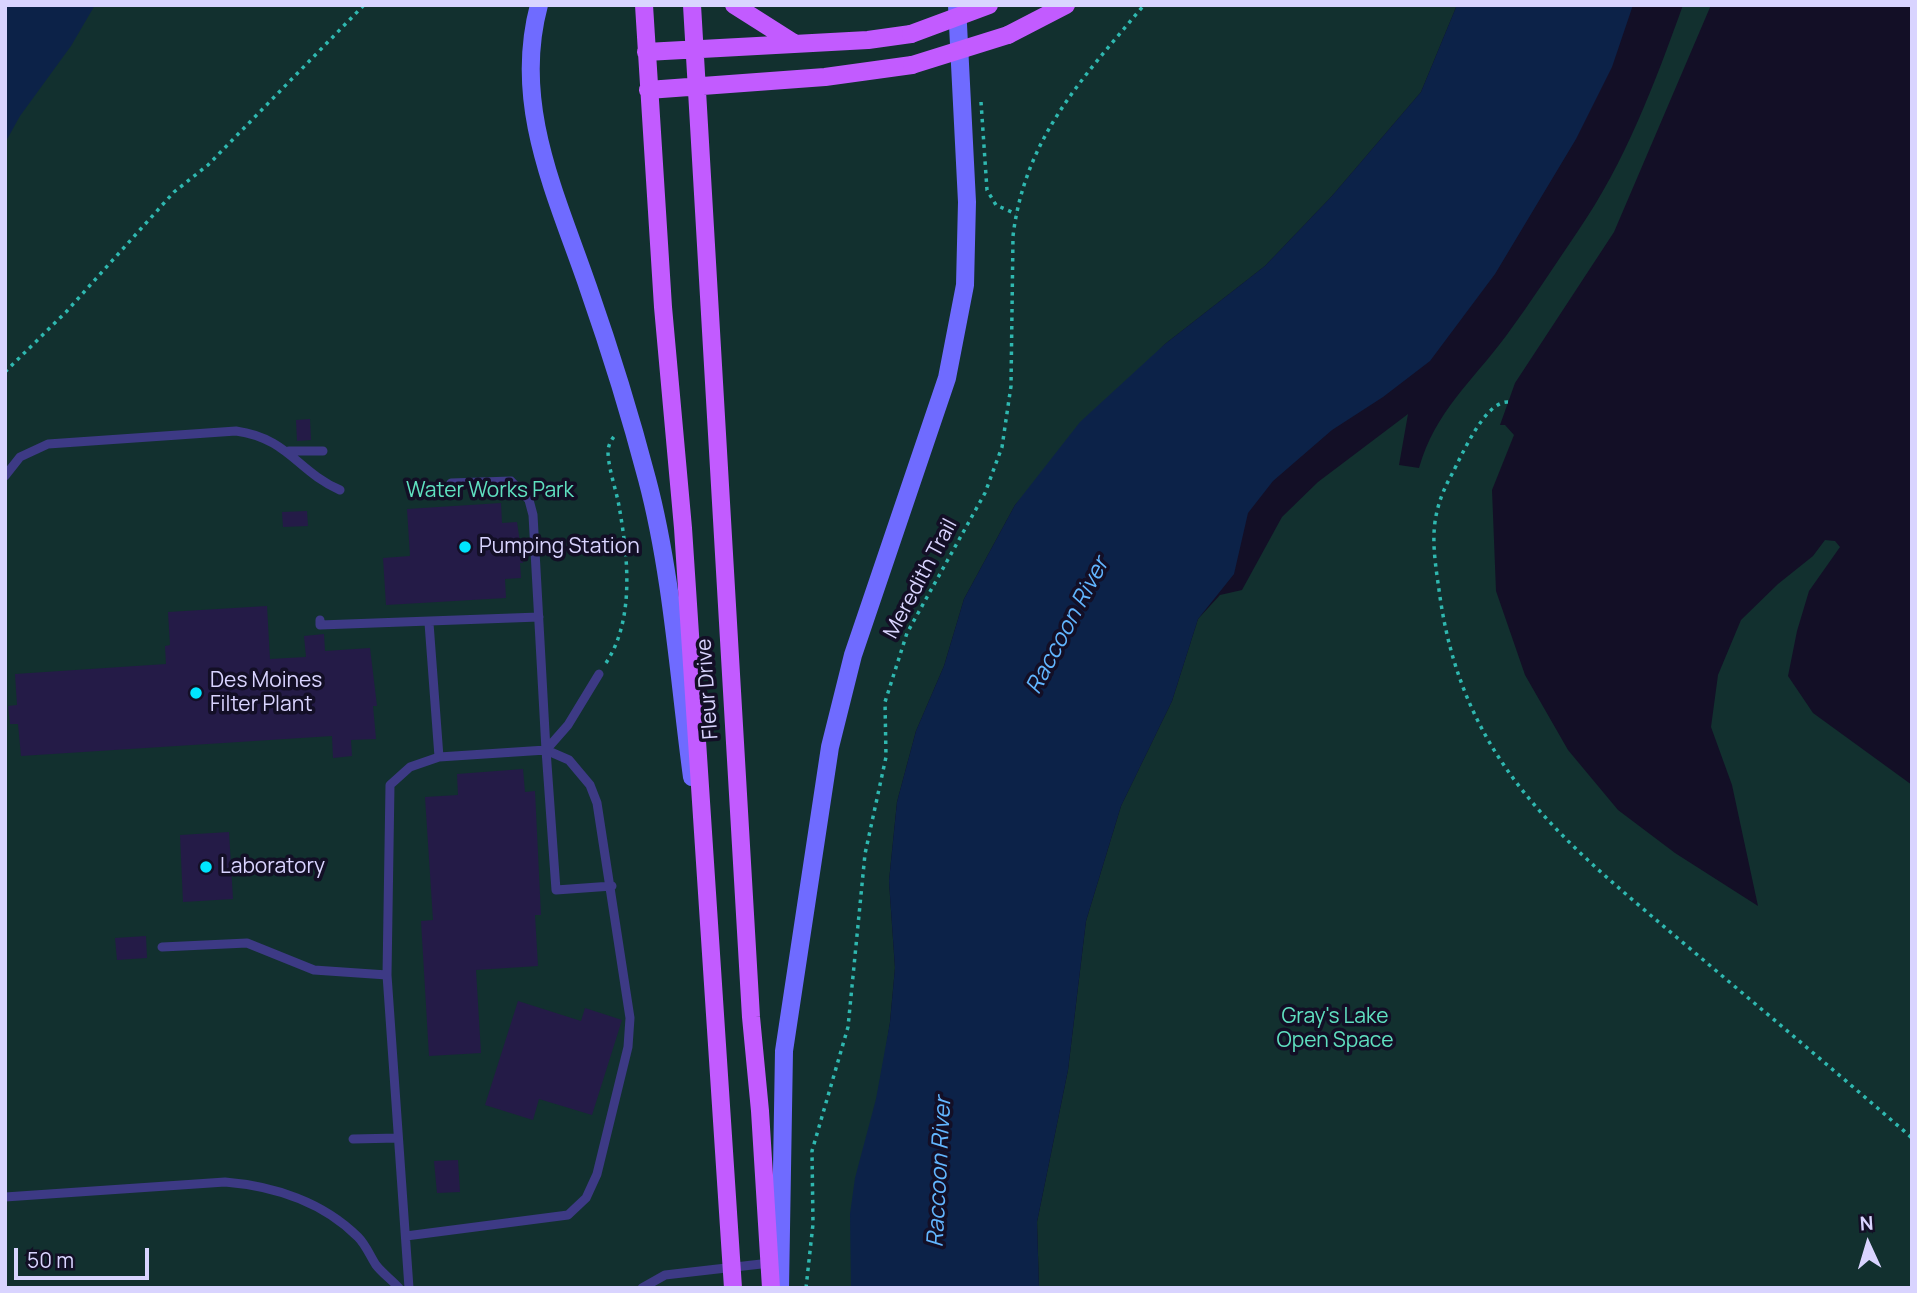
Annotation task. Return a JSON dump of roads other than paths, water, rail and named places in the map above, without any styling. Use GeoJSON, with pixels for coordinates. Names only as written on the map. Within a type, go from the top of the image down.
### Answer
{"type":"FeatureCollection","features":[{"type":"Feature","properties":{"kind":"main road"},"geometry":{"type":"LineString","coordinates":[[539,5],[531,53],[530,99],[538,142],[630,418],[660,542],[706,876]]}},
{"type":"Feature","properties":{"kind":"main road","name":"Fleur Drive"},"geometry":{"type":"LineString","coordinates":[[644,5],[648,90],[683,528],[733,1288]]}},
{"type":"Feature","properties":{"kind":"main road","name":"Fleur Drive"},"geometry":{"type":"LineString","coordinates":[[692,5],[751,1017],[771,1288]]}},
{"type":"Feature","properties":{"kind":"main road"},"geometry":{"type":"LineString","coordinates":[[734,5],[794,43]]}},
{"type":"Feature","properties":{"kind":"main road"},"geometry":{"type":"LineString","coordinates":[[780,1288],[784,1051],[830,747],[853,655],[947,378],[965,285],[967,202],[957,5]]}},
{"type":"Feature","properties":{"kind":"main road"},"geometry":{"type":"LineString","coordinates":[[646,52],[868,40],[911,34],[989,5]]}},
{"type":"Feature","properties":{"kind":"main road"},"geometry":{"type":"LineString","coordinates":[[648,90],[825,77],[912,65],[1008,35],[1066,5]]}},
{"type":"Feature","properties":{"kind":"lane"},"geometry":{"type":"LineString","coordinates":[[5,476],[20,457],[32,450],[66,440],[236,431],[257,434],[287,451],[323,483],[340,490]]}},
{"type":"Feature","properties":{"kind":"lane"},"geometry":{"type":"LineString","coordinates":[[287,451],[323,451]]}},
{"type":"Feature","properties":{"kind":"lane"},"geometry":{"type":"LineString","coordinates":[[451,483],[511,481],[529,500],[533,515],[556,890],[612,886]]}},
{"type":"Feature","properties":{"kind":"lane"},"geometry":{"type":"LineString","coordinates":[[320,620],[320,625],[363,620],[429,623],[539,617]]}},
{"type":"Feature","properties":{"kind":"lane"},"geometry":{"type":"LineString","coordinates":[[429,623],[439,757]]}},
{"type":"Feature","properties":{"kind":"lane"},"geometry":{"type":"LineString","coordinates":[[546,750],[568,725],[599,674]]}},
{"type":"Feature","properties":{"kind":"lane"},"geometry":{"type":"LineString","coordinates":[[405,1236],[568,1216],[586,1198],[597,1174],[628,1047],[629,1002],[597,803],[590,785],[569,760],[546,750],[439,757],[410,766],[390,785],[387,975],[398,1138],[405,1236],[409,1288]]}},
{"type":"Feature","properties":{"kind":"lane"},"geometry":{"type":"LineString","coordinates":[[162,947],[247,943],[314,970],[387,975]]}},
{"type":"Feature","properties":{"kind":"lane"},"geometry":{"type":"LineString","coordinates":[[330,971],[331,983]]}},
{"type":"Feature","properties":{"kind":"lane"},"geometry":{"type":"LineString","coordinates":[[354,1139],[398,1138]]}},
{"type":"Feature","properties":{"kind":"lane"},"geometry":{"type":"LineString","coordinates":[[5,1197],[225,1182],[253,1184],[290,1194],[330,1215],[360,1238],[377,1266],[399,1288]]}},
{"type":"Feature","properties":{"kind":"lane"},"geometry":{"type":"LineString","coordinates":[[642,1288],[665,1275],[769,1264]]}},
{"type":"Feature","properties":{"kind":"water"},"geometry":{"type":"Polygon","coordinates":[[[5,5],[95,5],[71,46],[20,116],[5,143],[5,5]]]}},
{"type":"Feature","properties":{"kind":"water","name":"Raccoon River"},"geometry":{"type":"Polygon","coordinates":[[[1457,5],[1633,5],[1612,67],[1576,139],[1495,274],[1430,361],[1383,397],[1332,430],[1273,481],[1248,513],[1234,574],[1198,619],[1172,701],[1121,806],[1086,921],[1068,1070],[1037,1222],[1039,1288],[851,1288],[850,1214],[855,1178],[876,1099],[890,1022],[895,968],[889,881],[897,802],[916,731],[944,666],[964,599],[1015,505],[1080,422],[1165,344],[1265,266],[1332,196],[1421,92],[1457,5]]]}},
{"type":"Feature","properties":{"kind":"place","name":"Pumping Station"},"geometry":{"type":"Point","coordinates":[465,547]}},
{"type":"Feature","properties":{"kind":"place","name":"Des Moines Filter Plant"},"geometry":{"type":"Point","coordinates":[196,693]}},
{"type":"Feature","properties":{"kind":"place","name":"Laboratory"},"geometry":{"type":"Point","coordinates":[206,867]}},
{"type":"Feature","properties":{"kind":"park label","name":"Water Works Park"},"geometry":{"type":"Point","coordinates":[490,491]}},
{"type":"Feature","properties":{"kind":"park label","name":"Gray's Lake Open Space"},"geometry":{"type":"Point","coordinates":[1335,1029]}}]}
